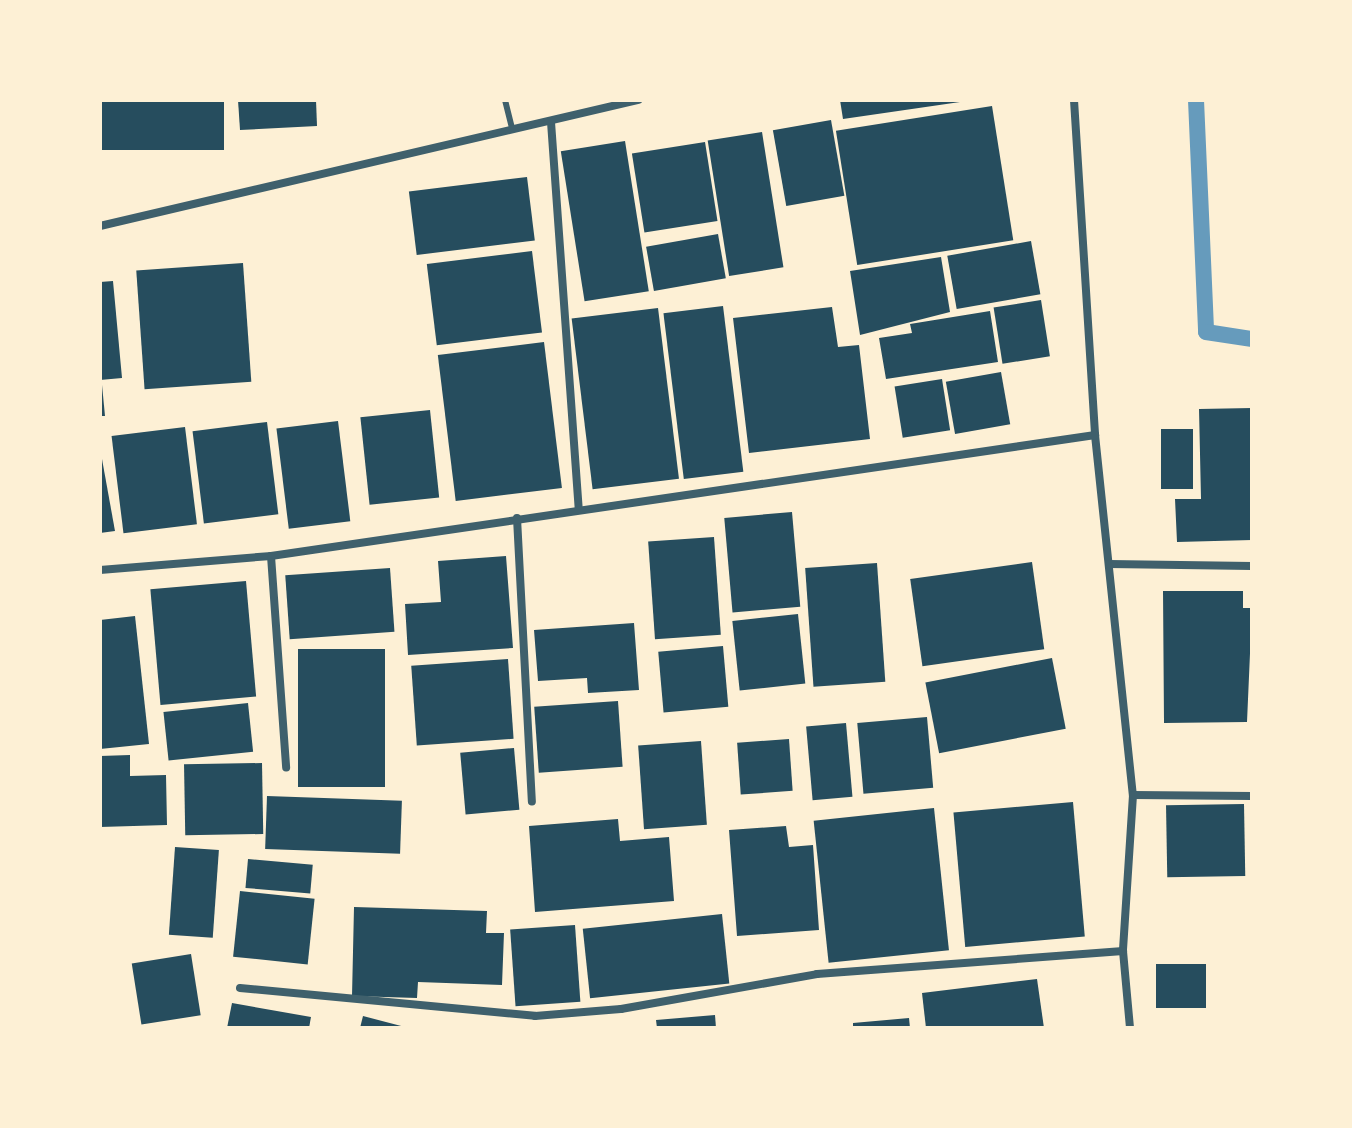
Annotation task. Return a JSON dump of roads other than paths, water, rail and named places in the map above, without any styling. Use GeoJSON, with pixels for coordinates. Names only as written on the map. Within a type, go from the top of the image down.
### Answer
{"type":"FeatureCollection","features":[{"type":"Feature","properties":{"kind":"street"},"geometry":{"type":"LineString","coordinates":[[100,226],[638,100]]}},
{"type":"Feature","properties":{"kind":"street"},"geometry":{"type":"LineString","coordinates":[[1074,100],[1095,435],[1133,795],[1123,951],[1130,1028]]}},
{"type":"Feature","properties":{"kind":"street"},"geometry":{"type":"LineString","coordinates":[[551,122],[579,510]]}},
{"type":"Feature","properties":{"kind":"street"},"geometry":{"type":"LineString","coordinates":[[100,570],[271,556],[1095,435]]}},
{"type":"Feature","properties":{"kind":"street"},"geometry":{"type":"LineString","coordinates":[[517,518],[532,802]]}},
{"type":"Feature","properties":{"kind":"street"},"geometry":{"type":"LineString","coordinates":[[271,556],[286,767]]}},
{"type":"Feature","properties":{"kind":"street"},"geometry":{"type":"LineString","coordinates":[[1109,564],[1252,566]]}},
{"type":"Feature","properties":{"kind":"street"},"geometry":{"type":"LineString","coordinates":[[1133,795],[1252,796]]}},
{"type":"Feature","properties":{"kind":"street"},"geometry":{"type":"LineString","coordinates":[[240,988],[535,1016],[621,1009],[817,974],[1123,951]]}},
{"type":"Feature","properties":{"kind":"lane"},"geometry":{"type":"LineString","coordinates":[[505,100],[512,129]]}},
{"type":"Feature","properties":{"kind":"waterway"},"geometry":{"type":"LineString","coordinates":[[1196,100],[1206,332],[1252,339]]}}]}
